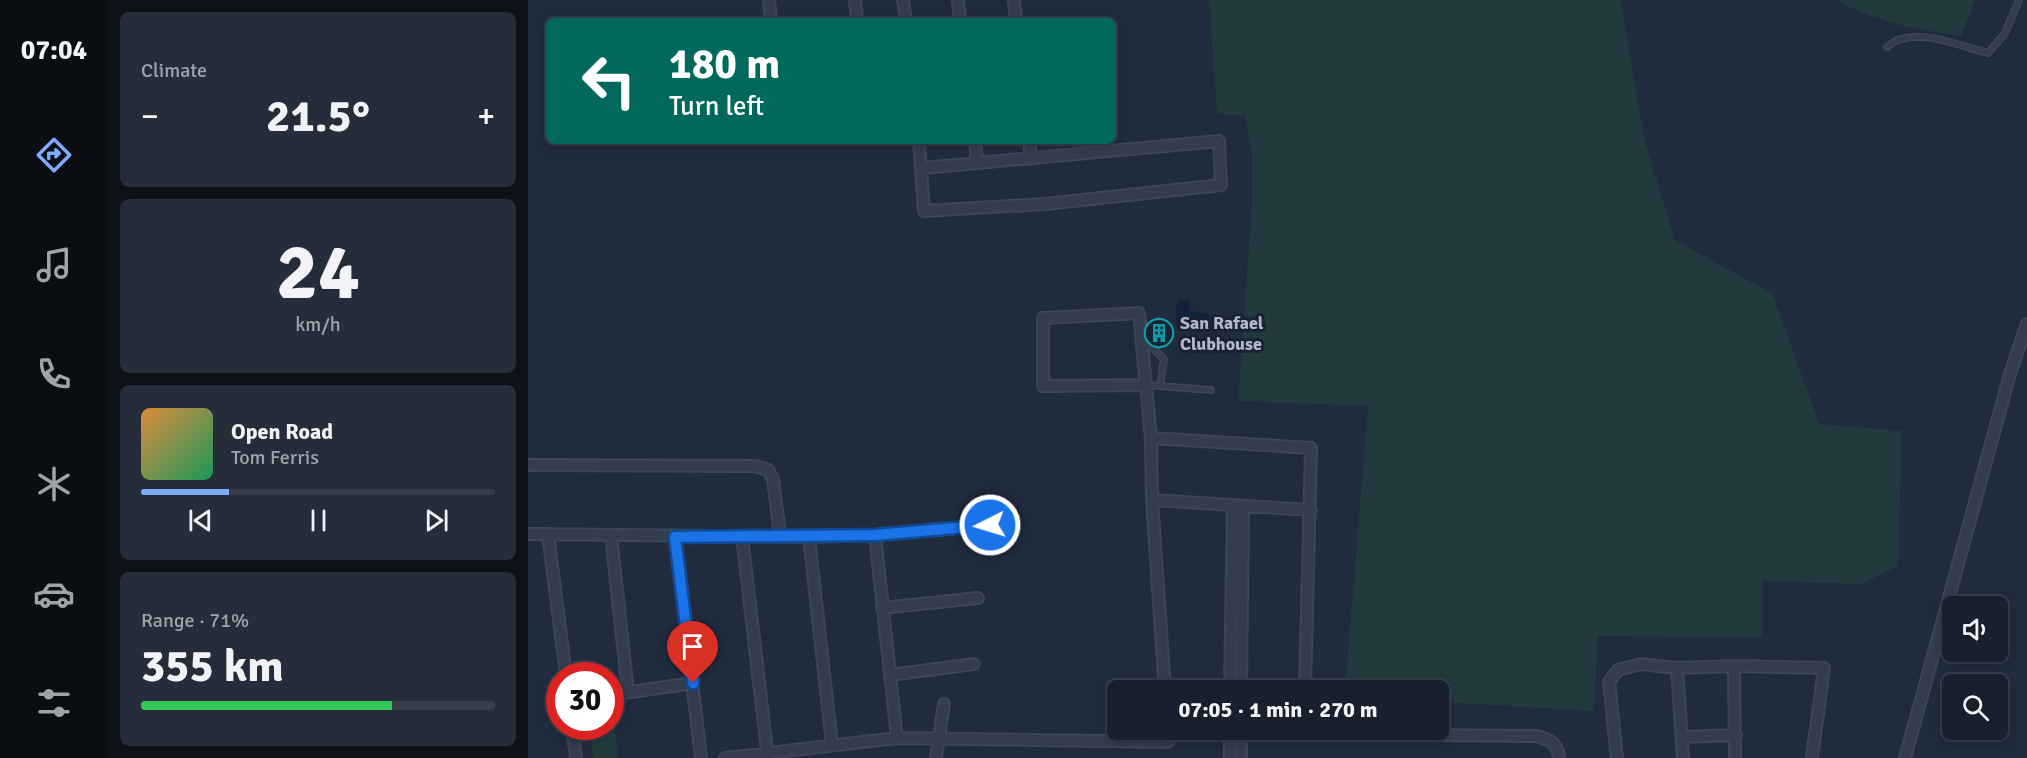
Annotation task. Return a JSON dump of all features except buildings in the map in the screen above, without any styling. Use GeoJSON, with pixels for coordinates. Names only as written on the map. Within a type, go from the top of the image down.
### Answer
{"type":"FeatureCollection","features":[{"type":"Feature","properties":{"kind":"street"},"geometry":{"type":"LineString","coordinates":[[769,0],[771,18]]}},
{"type":"Feature","properties":{"kind":"street"},"geometry":{"type":"LineString","coordinates":[[855,0],[857,18]]}},
{"type":"Feature","properties":{"kind":"street"},"geometry":{"type":"LineString","coordinates":[[903,0],[906,18]]}},
{"type":"Feature","properties":{"kind":"street"},"geometry":{"type":"LineString","coordinates":[[958,0],[960,18]]}},
{"type":"Feature","properties":{"kind":"street"},"geometry":{"type":"LineString","coordinates":[[1014,0],[1016,18]]}},
{"type":"Feature","properties":{"kind":"street"},"geometry":{"type":"LineString","coordinates":[[920,144],[924,211],[1045,204],[1221,184],[1219,141],[1031,159],[977,161],[922,168]]}},
{"type":"Feature","properties":{"kind":"street"},"geometry":{"type":"LineString","coordinates":[[975,144],[977,161]]}},
{"type":"Feature","properties":{"kind":"street"},"geometry":{"type":"LineString","coordinates":[[1029,144],[1031,159]]}},
{"type":"Feature","properties":{"kind":"street"},"geometry":{"type":"LineString","coordinates":[[1145,385],[1043,386],[1043,318],[1139,313],[1151,438],[1152,500],[1164,680]]}},
{"type":"Feature","properties":{"kind":"street"},"geometry":{"type":"LineString","coordinates":[[1905,758],[2010,374],[2027,324]]}},
{"type":"Feature","properties":{"kind":"street"},"geometry":{"type":"LineString","coordinates":[[1151,438],[1311,448],[1305,680]]}},
{"type":"Feature","properties":{"kind":"street"},"geometry":{"type":"LineString","coordinates":[[528,465],[756,466],[768,470],[773,479],[780,536]]}},
{"type":"Feature","properties":{"kind":"street"},"geometry":{"type":"LineString","coordinates":[[1152,500],[1311,510]]}},
{"type":"Feature","properties":{"kind":"street"},"geometry":{"type":"LineString","coordinates":[[1230,680],[1238,506]]}},
{"type":"Feature","properties":{"kind":"street"},"geometry":{"type":"LineString","coordinates":[[1238,506],[1241,680]]}},
{"type":"Feature","properties":{"kind":"street"},"geometry":{"type":"LineString","coordinates":[[528,534],[809,537],[875,535],[990,525]]}},
{"type":"Feature","properties":{"kind":"street"},"geometry":{"type":"LineString","coordinates":[[548,534],[564,662]]}},
{"type":"Feature","properties":{"kind":"street"},"geometry":{"type":"LineString","coordinates":[[875,535],[897,738]]}},
{"type":"Feature","properties":{"kind":"street"},"geometry":{"type":"LineString","coordinates":[[611,536],[628,692]]}},
{"type":"Feature","properties":{"kind":"street"},"geometry":{"type":"LineString","coordinates":[[742,536],[767,752]]}},
{"type":"Feature","properties":{"kind":"street"},"geometry":{"type":"LineString","coordinates":[[675,537],[701,758]]}},
{"type":"Feature","properties":{"kind":"street"},"geometry":{"type":"LineString","coordinates":[[809,537],[832,745]]}},
{"type":"Feature","properties":{"kind":"street"},"geometry":{"type":"LineString","coordinates":[[882,608],[978,598]]}},
{"type":"Feature","properties":{"kind":"street"},"geometry":{"type":"LineString","coordinates":[[890,675],[974,664]]}},
{"type":"Feature","properties":{"kind":"street"},"geometry":{"type":"LineString","coordinates":[[1617,758],[1609,682],[1618,670],[1641,664],[1677,668],[1734,666],[1824,668],[1812,758]]}},
{"type":"Feature","properties":{"kind":"street"},"geometry":{"type":"LineString","coordinates":[[1734,666],[1735,758]]}},
{"type":"Feature","properties":{"kind":"street"},"geometry":{"type":"LineString","coordinates":[[1677,668],[1683,758]]}},
{"type":"Feature","properties":{"kind":"street"},"geometry":{"type":"LineString","coordinates":[[624,693],[693,683]]}},
{"type":"Feature","properties":{"kind":"street"},"geometry":{"type":"LineString","coordinates":[[936,758],[944,704]]}},
{"type":"Feature","properties":{"kind":"street"},"geometry":{"type":"LineString","coordinates":[[1449,735],[1537,736],[1552,741],[1559,751],[1559,758]]}},
{"type":"Feature","properties":{"kind":"street"},"geometry":{"type":"LineString","coordinates":[[1682,737],[1736,735]]}},
{"type":"Feature","properties":{"kind":"street"},"geometry":{"type":"LineString","coordinates":[[725,758],[897,738],[937,741],[1168,740]]}},
{"type":"Feature","properties":{"kind":"street"},"geometry":{"type":"LineString","coordinates":[[574,740],[576,758]]}},
{"type":"Feature","properties":{"kind":"street"},"geometry":{"type":"LineString","coordinates":[[1230,740],[1230,758]]}},
{"type":"Feature","properties":{"kind":"street"},"geometry":{"type":"LineString","coordinates":[[1241,740],[1241,758]]}},
{"type":"Feature","properties":{"kind":"lane"},"geometry":{"type":"LineString","coordinates":[[1887,47],[1905,36],[1921,37],[1988,53],[2005,33],[2019,0]]}},
{"type":"Feature","properties":{"kind":"lane"},"geometry":{"type":"LineString","coordinates":[[1141,343],[1148,344],[1164,359],[1160,386]]}},
{"type":"Feature","properties":{"kind":"lane"},"geometry":{"type":"LineString","coordinates":[[1145,385],[1211,390]]}},
{"type":"Feature","properties":{"kind":"green space"},"geometry":{"type":"Polygon","coordinates":[[[1209,0],[1621,0],[1645,142],[1675,240],[1773,294],[1819,424],[1902,431],[1898,566],[1861,584],[1762,581],[1762,638],[1598,636],[1594,711],[1449,703],[1449,680],[1346,680],[1368,406],[1238,401],[1252,202],[1252,155],[1245,115],[1217,114],[1209,0]]]}},
{"type":"Feature","properties":{"kind":"green space"},"geometry":{"type":"Polygon","coordinates":[[[1836,0],[1975,0],[1961,36],[1897,24],[1865,14],[1836,0]]]}},
{"type":"Feature","properties":{"kind":"green space"},"geometry":{"type":"Polygon","coordinates":[[[591,740],[616,740],[618,758],[593,758],[591,740]]]}},
{"type":"Feature","properties":{"kind":"water"},"geometry":{"type":"Polygon","coordinates":[[[1180,300],[1190,301],[1190,311],[1208,314],[1210,320],[1177,325],[1176,308],[1180,300]]]}},
{"type":"Feature","properties":{"kind":"place","name":"San Rafael Clubhouse"},"geometry":{"type":"Point","coordinates":[1159,333]}},
{"type":"Feature","properties":{"kind":"route"},"geometry":{"type":"LineString","coordinates":[[693,683],[675,537],[875,535],[990,525]]}}]}
